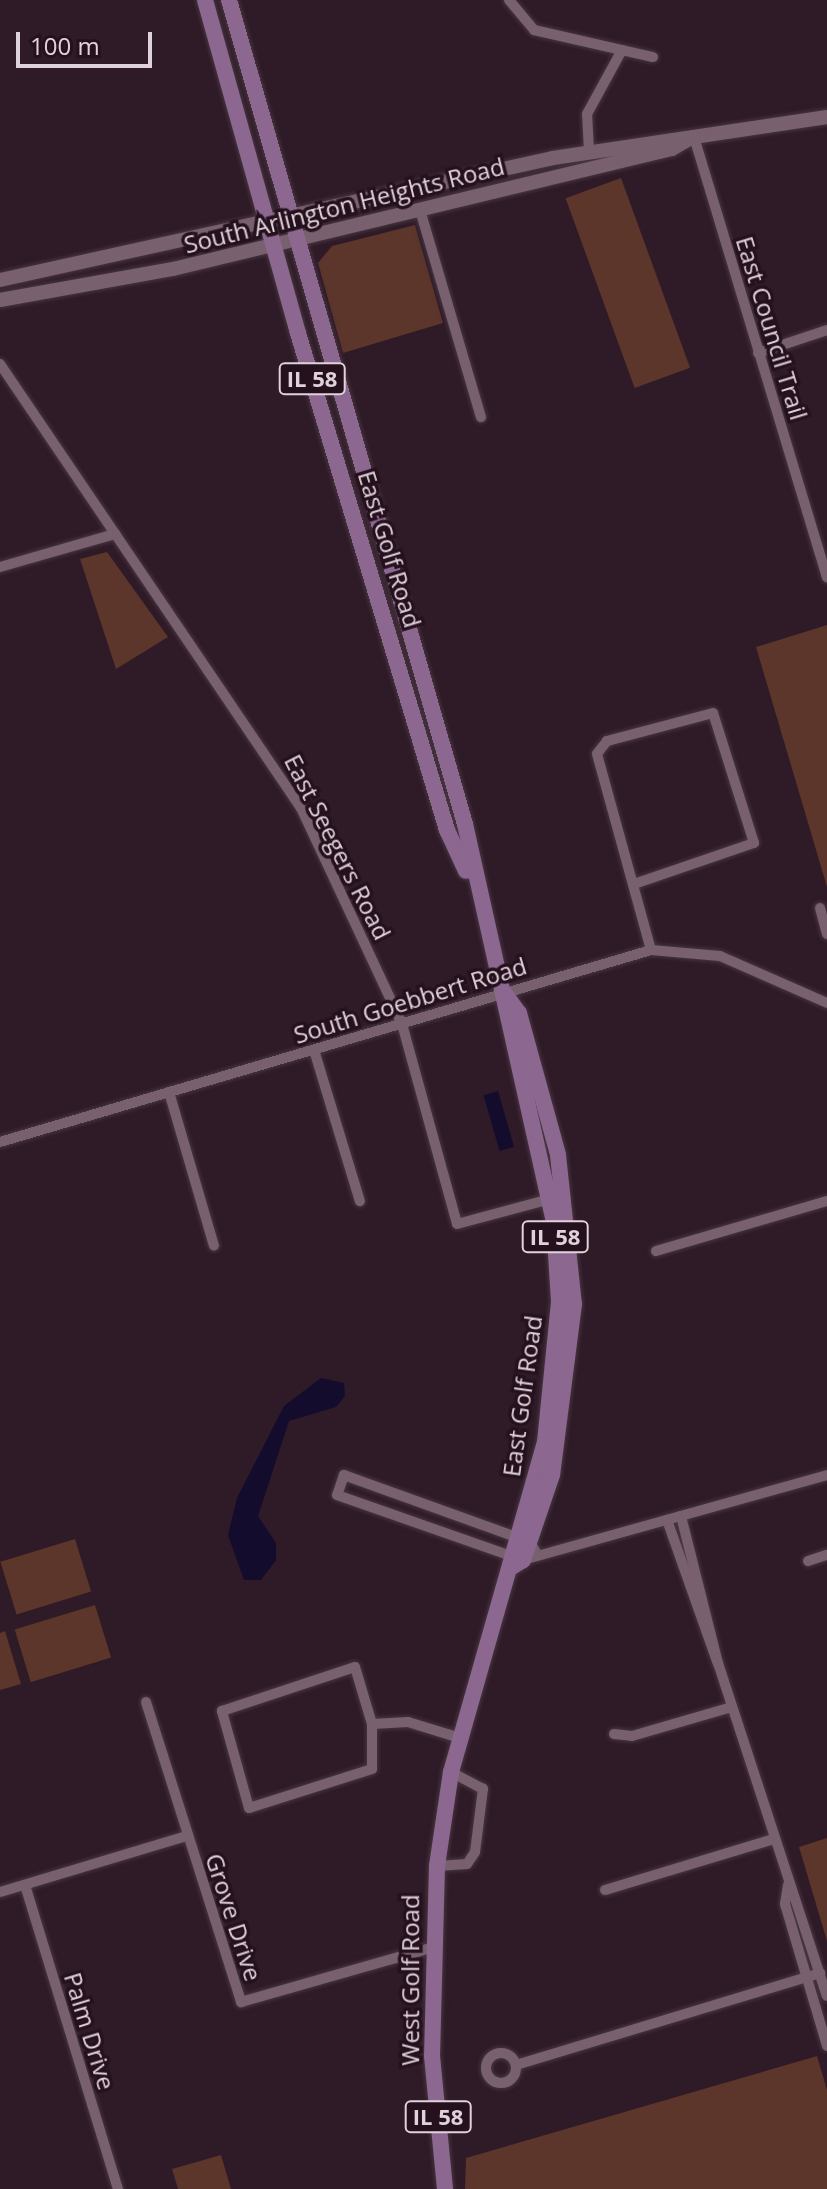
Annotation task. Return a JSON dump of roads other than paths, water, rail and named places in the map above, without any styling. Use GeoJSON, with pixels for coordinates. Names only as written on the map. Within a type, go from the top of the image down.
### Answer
{"type":"FeatureCollection","features":[{"type":"Feature","properties":{"kind":"main road","name":"IL 58"},"geometry":{"type":"LineString","coordinates":[[205,0],[267,223]]}},
{"type":"Feature","properties":{"kind":"main road","name":"IL 58"},"geometry":{"type":"LineString","coordinates":[[229,0],[288,219]]}},
{"type":"Feature","properties":{"kind":"main road","name":"South Arlington Heights Road"},"geometry":{"type":"LineString","coordinates":[[0,280],[589,151],[827,117]]}},
{"type":"Feature","properties":{"kind":"main road","name":"South Arlington Heights Road"},"geometry":{"type":"LineString","coordinates":[[0,300],[273,245],[672,149],[694,137]]}},
{"type":"Feature","properties":{"kind":"main road","name":"East Golf Road"},"geometry":{"type":"LineString","coordinates":[[288,219],[465,824],[474,886],[505,994],[550,1199],[559,1302],[553,1384],[521,1553]]}},
{"type":"Feature","properties":{"kind":"main road","name":"East Golf Road"},"geometry":{"type":"LineString","coordinates":[[267,223],[447,830],[474,886]]}},
{"type":"Feature","properties":{"kind":"main road","name":"East Golf Road"},"geometry":{"type":"LineString","coordinates":[[498,1610],[521,1553],[568,1391],[573,1260],[544,1100],[519,1013],[505,994]]}},
{"type":"Feature","properties":{"kind":"main road","name":"West Golf Road"},"geometry":{"type":"LineString","coordinates":[[445,2189],[430,1948],[437,1866],[451,1772],[498,1610]]}},
{"type":"Feature","properties":{"kind":"street"},"geometry":{"type":"LineString","coordinates":[[509,0],[534,30],[653,57]]}},
{"type":"Feature","properties":{"kind":"street"},"geometry":{"type":"LineString","coordinates":[[589,151],[587,114],[622,50]]}},
{"type":"Feature","properties":{"kind":"street","name":"East Council Trail"},"geometry":{"type":"LineString","coordinates":[[694,137],[827,577]]}},
{"type":"Feature","properties":{"kind":"street"},"geometry":{"type":"LineString","coordinates":[[420,210],[481,417]]}},
{"type":"Feature","properties":{"kind":"street"},"geometry":{"type":"LineString","coordinates":[[758,353],[827,330]]}},
{"type":"Feature","properties":{"kind":"street","name":"East Seegers Road"},"geometry":{"type":"LineString","coordinates":[[0,364],[294,796],[402,1024],[457,1224],[550,1199]]}},
{"type":"Feature","properties":{"kind":"street"},"geometry":{"type":"LineString","coordinates":[[0,567],[115,534]]}},
{"type":"Feature","properties":{"kind":"street"},"geometry":{"type":"LineString","coordinates":[[634,884],[754,843],[713,713],[600,747],[598,762],[651,950]]}},
{"type":"Feature","properties":{"kind":"street"},"geometry":{"type":"LineString","coordinates":[[820,908],[827,934]]}},
{"type":"Feature","properties":{"kind":"street","name":"South Goebbert Road"},"geometry":{"type":"LineString","coordinates":[[0,1142],[651,950],[710,953],[827,1003]]}},
{"type":"Feature","properties":{"kind":"street"},"geometry":{"type":"LineString","coordinates":[[314,1050],[360,1201]]}},
{"type":"Feature","properties":{"kind":"street"},"geometry":{"type":"LineString","coordinates":[[169,1092],[214,1246]]}},
{"type":"Feature","properties":{"kind":"street"},"geometry":{"type":"LineString","coordinates":[[656,1251],[827,1201]]}},
{"type":"Feature","properties":{"kind":"street"},"geometry":{"type":"LineString","coordinates":[[521,1553],[344,1475],[337,1495],[521,1553],[667,1520],[827,1475]]}},
{"type":"Feature","properties":{"kind":"street"},"geometry":{"type":"LineString","coordinates":[[681,1516],[718,1663]]}},
{"type":"Feature","properties":{"kind":"street"},"geometry":{"type":"LineString","coordinates":[[667,1520],[718,1663],[788,1885],[827,1996]]}},
{"type":"Feature","properties":{"kind":"street"},"geometry":{"type":"LineString","coordinates":[[808,1561],[827,1555]]}},
{"type":"Feature","properties":{"kind":"street"},"geometry":{"type":"LineString","coordinates":[[355,1667],[372,1724],[376,1752],[362,1777],[249,1808],[222,1711],[355,1667]]}},
{"type":"Feature","properties":{"kind":"street","name":"Grove Drive"},"geometry":{"type":"LineString","coordinates":[[146,1702],[241,2002],[430,1948]]}},
{"type":"Feature","properties":{"kind":"street"},"geometry":{"type":"LineString","coordinates":[[614,1734],[632,1736],[732,1707]]}},
{"type":"Feature","properties":{"kind":"street"},"geometry":{"type":"LineString","coordinates":[[372,1724],[408,1722],[460,1738]]}},
{"type":"Feature","properties":{"kind":"street","name":"West Golf Road"},"geometry":{"type":"LineString","coordinates":[[437,1866],[467,1864],[475,1852],[483,1789],[451,1772]]}},
{"type":"Feature","properties":{"kind":"street"},"geometry":{"type":"LineString","coordinates":[[0,1892],[187,1836]]}},
{"type":"Feature","properties":{"kind":"street"},"geometry":{"type":"LineString","coordinates":[[605,1890],[774,1839]]}},
{"type":"Feature","properties":{"kind":"street","name":"Palm Drive"},"geometry":{"type":"LineString","coordinates":[[25,1885],[118,2189]]}},
{"type":"Feature","properties":{"kind":"street"},"geometry":{"type":"LineString","coordinates":[[788,1885],[785,1904],[827,2046]]}},
{"type":"Feature","properties":{"kind":"street"},"geometry":{"type":"LineString","coordinates":[[516,2065],[820,1973]]}}]}
